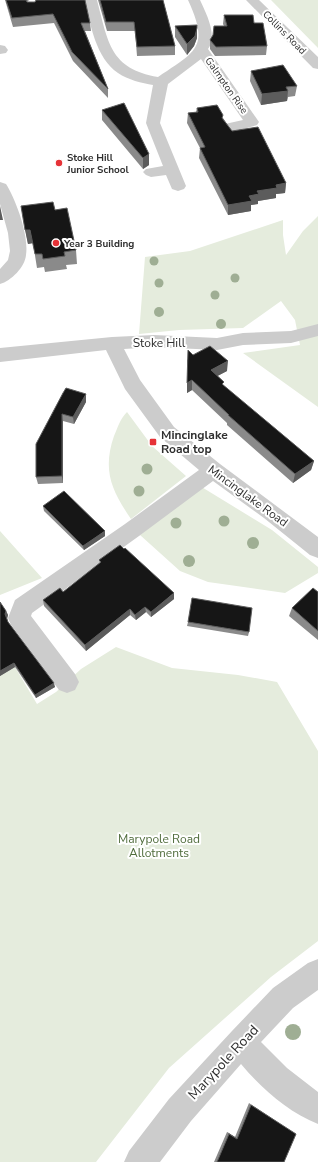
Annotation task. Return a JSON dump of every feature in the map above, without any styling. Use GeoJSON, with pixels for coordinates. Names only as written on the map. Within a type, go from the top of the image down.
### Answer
{"type":"FeatureCollection","features":[{"type":"Feature","properties":{"kind":"street"},"geometry":{"type":"LineString","coordinates":[[91,0],[98,28],[110,57],[115,64],[122,70],[132,75],[161,82]]}},
{"type":"Feature","properties":{"kind":"street"},"geometry":{"type":"LineString","coordinates":[[178,186],[153,123],[161,82],[196,57],[202,50],[205,40],[203,19],[194,0]]}},
{"type":"Feature","properties":{"kind":"street","name":"Collins Road"},"geometry":{"type":"LineString","coordinates":[[252,0],[318,65]]}},
{"type":"Feature","properties":{"kind":"street","name":"Galmpton Rise"},"geometry":{"type":"LineString","coordinates":[[202,50],[252,122],[230,127]]}},
{"type":"Feature","properties":{"kind":"street"},"geometry":{"type":"LineString","coordinates":[[151,172],[172,170]]}},
{"type":"Feature","properties":{"kind":"street"},"geometry":{"type":"LineString","coordinates":[[0,187],[9,205],[19,256],[15,264],[0,278]]}},
{"type":"Feature","properties":{"kind":"street","name":"Stoke Hill"},"geometry":{"type":"LineString","coordinates":[[0,355],[154,341],[217,344],[243,339],[291,338],[318,330]]}},
{"type":"Feature","properties":{"kind":"street","name":"Mincinglake Road"},"geometry":{"type":"LineString","coordinates":[[112,344],[132,384],[167,432],[212,470],[271,512],[318,549]]}},
{"type":"Feature","properties":{"kind":"street"},"geometry":{"type":"LineString","coordinates":[[67,682],[19,618],[23,607],[132,530],[212,470]]}},
{"type":"Feature","properties":{"kind":"street","name":"Marypole Road"},"geometry":{"type":"LineString","coordinates":[[140,1162],[180,1110],[242,1041],[283,998],[318,973]]}},
{"type":"Feature","properties":{"kind":"street"},"geometry":{"type":"LineString","coordinates":[[242,1041],[255,1058],[274,1077],[315,1112]]}},
{"type":"Feature","properties":{"kind":"green space"},"geometry":{"type":"Polygon","coordinates":[[[271,0],[318,0],[318,48],[271,0]]]}},
{"type":"Feature","properties":{"kind":"green space"},"geometry":{"type":"Polygon","coordinates":[[[318,216],[318,407],[243,353],[300,345],[295,320],[281,301],[243,328],[179,330],[139,334],[145,257],[190,251],[283,220],[283,235],[286,255],[303,231],[318,216]]]}},
{"type":"Feature","properties":{"kind":"green space"},"geometry":{"type":"Polygon","coordinates":[[[127,412],[152,446],[186,476],[131,519],[114,490],[109,470],[109,460],[114,436],[121,420],[127,412]]]}},
{"type":"Feature","properties":{"kind":"green space"},"geometry":{"type":"Polygon","coordinates":[[[200,486],[272,530],[318,567],[318,573],[285,593],[208,582],[180,571],[140,535],[200,486]]]}},
{"type":"Feature","properties":{"kind":"green space"},"geometry":{"type":"Polygon","coordinates":[[[0,531],[42,578],[0,595],[0,531]]]}},
{"type":"Feature","properties":{"kind":"green space","name":"Marypole Road Allotments"},"geometry":{"type":"Polygon","coordinates":[[[0,642],[37,704],[56,692],[81,669],[116,647],[172,668],[238,675],[277,682],[318,751],[318,941],[271,977],[169,1068],[96,1162],[0,1162],[0,642]]]}},
{"type":"Feature","properties":{"kind":"building"},"geometry":{"type":"Polygon","coordinates":[[[6,0],[26,0],[27,2],[35,2],[36,0],[85,0],[90,23],[81,23],[108,89],[72,52],[53,14],[12,18],[6,0]]]}},
{"type":"Feature","properties":{"kind":"building"},"geometry":{"type":"Polygon","coordinates":[[[100,0],[163,0],[175,46],[137,47],[134,22],[106,22],[100,0]]]}},
{"type":"Feature","properties":{"kind":"building"},"geometry":{"type":"Polygon","coordinates":[[[224,15],[253,15],[254,23],[263,23],[267,46],[216,47],[210,40],[213,35],[214,26],[227,26],[224,15]]]}},
{"type":"Feature","properties":{"kind":"building"},"geometry":{"type":"Polygon","coordinates":[[[197,25],[195,36],[187,44],[175,26],[197,25]]]}},
{"type":"Feature","properties":{"kind":"building"},"geometry":{"type":"Polygon","coordinates":[[[283,65],[297,86],[286,87],[288,91],[262,94],[251,71],[283,65]]]}},
{"type":"Feature","properties":{"kind":"building"},"geometry":{"type":"Polygon","coordinates":[[[124,103],[149,154],[143,158],[102,110],[124,103]]]}},
{"type":"Feature","properties":{"kind":"building"},"geometry":{"type":"Polygon","coordinates":[[[217,105],[223,115],[222,118],[232,131],[258,127],[286,183],[276,185],[277,188],[257,191],[259,194],[249,196],[252,201],[228,205],[200,148],[205,147],[188,113],[198,112],[197,108],[217,105]]]}},
{"type":"Feature","properties":{"kind":"building"},"geometry":{"type":"Polygon","coordinates":[[[53,202],[55,210],[67,208],[76,250],[64,252],[65,256],[43,259],[42,254],[35,254],[30,230],[25,230],[21,206],[53,202]]]}},
{"type":"Feature","properties":{"kind":"building"},"geometry":{"type":"Polygon","coordinates":[[[210,346],[228,361],[211,370],[224,382],[222,384],[314,461],[295,474],[228,415],[192,380],[187,383],[188,350],[193,355],[210,346]]]}},
{"type":"Feature","properties":{"kind":"building"},"geometry":{"type":"Polygon","coordinates":[[[66,388],[86,394],[73,417],[62,414],[62,476],[36,477],[36,444],[66,388]]]}},
{"type":"Feature","properties":{"kind":"building"},"geometry":{"type":"Polygon","coordinates":[[[64,491],[105,531],[83,546],[43,506],[64,491]]]}},
{"type":"Feature","properties":{"kind":"building"},"geometry":{"type":"Polygon","coordinates":[[[120,545],[174,593],[151,612],[145,607],[135,615],[130,609],[85,645],[43,600],[60,588],[63,592],[101,562],[99,560],[120,545]]]}},
{"type":"Feature","properties":{"kind":"building"},"geometry":{"type":"Polygon","coordinates":[[[313,588],[318,592],[318,631],[292,608],[313,588]]]}},
{"type":"Feature","properties":{"kind":"building"},"geometry":{"type":"Polygon","coordinates":[[[192,598],[252,608],[249,632],[188,622],[192,598]]]}},
{"type":"Feature","properties":{"kind":"building"},"geometry":{"type":"Polygon","coordinates":[[[0,602],[6,611],[5,614],[8,622],[54,683],[35,695],[14,663],[0,671],[0,602]]]}},
{"type":"Feature","properties":{"kind":"building"},"geometry":{"type":"Polygon","coordinates":[[[251,1105],[296,1134],[284,1162],[217,1162],[229,1134],[237,1139],[251,1105]]]}},
{"type":"Feature","properties":{"kind":"place","name":"Stoke Hill Junior School"},"geometry":{"type":"Point","coordinates":[59,163]}},
{"type":"Feature","properties":{"kind":"place","name":"Year 3 Building"},"geometry":{"type":"Point","coordinates":[56,243]}},
{"type":"Feature","properties":{"kind":"place","name":"Mincinglake Road top"},"geometry":{"type":"Point","coordinates":[153,442]}}]}
